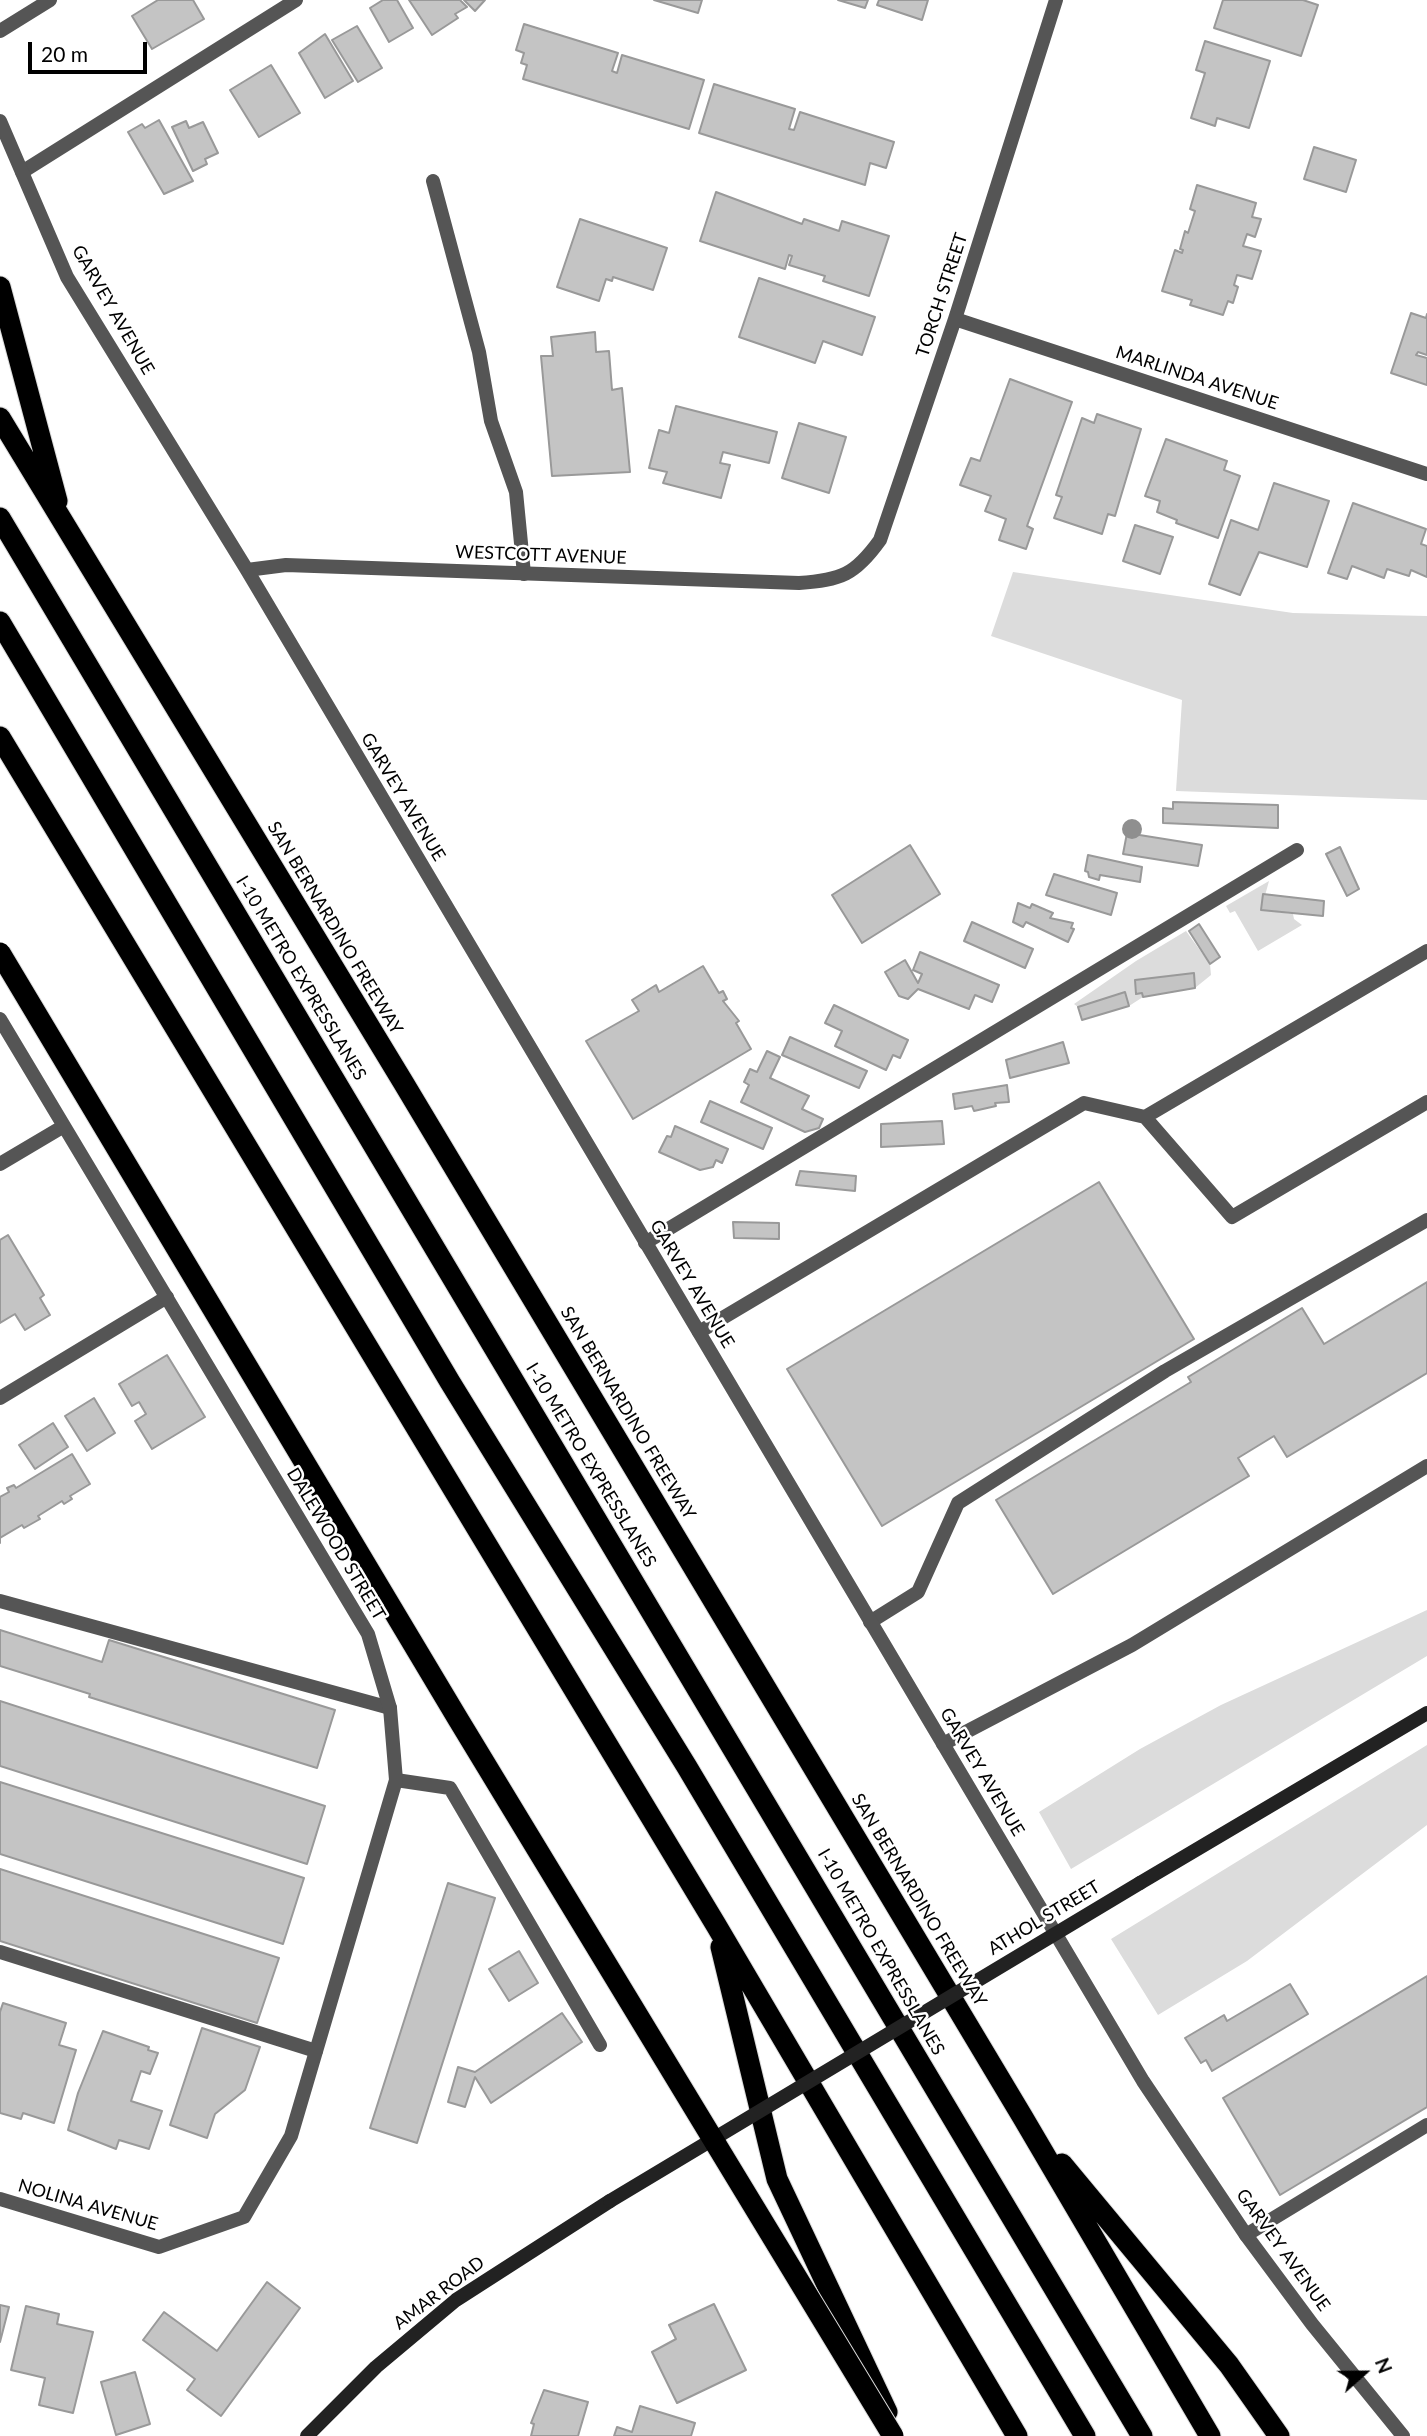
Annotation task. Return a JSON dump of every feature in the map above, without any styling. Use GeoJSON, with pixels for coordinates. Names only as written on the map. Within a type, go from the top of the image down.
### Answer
{"type":"FeatureCollection","features":[{"type":"Feature","properties":{"kind":"highway"},"geometry":{"type":"LineString","coordinates":[[0,288],[64,527]]}},
{"type":"Feature","properties":{"kind":"highway","name":"SAN BERNARDINO FREEWAY"},"geometry":{"type":"LineString","coordinates":[[0,418],[403,1082],[1023,2116],[1210,2436]]}},
{"type":"Feature","properties":{"kind":"highway","name":"I-10 METRO EXPRESSLANES"},"geometry":{"type":"LineString","coordinates":[[0,518],[1142,2436]]}},
{"type":"Feature","properties":{"kind":"highway"},"geometry":{"type":"LineString","coordinates":[[0,622],[450,1382],[687,1767],[1085,2436]]}},
{"type":"Feature","properties":{"kind":"highway"},"geometry":{"type":"LineString","coordinates":[[0,737],[716,1925],[1017,2436]]}},
{"type":"Feature","properties":{"kind":"highway"},"geometry":{"type":"LineString","coordinates":[[0,953],[458,1719],[892,2436]]}},
{"type":"Feature","properties":{"kind":"highway"},"geometry":{"type":"LineString","coordinates":[[716,1925],[777,2179],[899,2436]]}},
{"type":"Feature","properties":{"kind":"highway"},"geometry":{"type":"LineString","coordinates":[[1023,2116],[1229,2365],[1279,2436]]}},
{"type":"Feature","properties":{"kind":"street"},"geometry":{"type":"LineString","coordinates":[[0,32],[50,0]]}},
{"type":"Feature","properties":{"kind":"street"},"geometry":{"type":"LineString","coordinates":[[22,172],[296,0]]}},
{"type":"Feature","properties":{"kind":"street","name":"TORCH STREET"},"geometry":{"type":"LineString","coordinates":[[834,581],[861,566],[880,540],[955,320],[1056,0]]}},
{"type":"Feature","properties":{"kind":"street","name":"GARVEY AVENUE"},"geometry":{"type":"LineString","coordinates":[[0,121],[67,277],[247,570],[1143,2081],[1246,2235],[1312,2324],[1403,2436]]}},
{"type":"Feature","properties":{"kind":"street"},"geometry":{"type":"LineString","coordinates":[[433,181],[479,352],[491,421],[516,492],[524,574]]}},
{"type":"Feature","properties":{"kind":"street","name":"MARLINDA AVENUE"},"geometry":{"type":"LineString","coordinates":[[955,320],[1427,474]]}},
{"type":"Feature","properties":{"kind":"street","name":"WESTCOTT AVENUE"},"geometry":{"type":"LineString","coordinates":[[247,570],[286,565],[799,583],[834,581]]}},
{"type":"Feature","properties":{"kind":"street"},"geometry":{"type":"LineString","coordinates":[[645,1243],[1297,850]]}},
{"type":"Feature","properties":{"kind":"street"},"geometry":{"type":"LineString","coordinates":[[1145,1117],[1427,951]]}},
{"type":"Feature","properties":{"kind":"street","name":"DALEWOOD STREET"},"geometry":{"type":"LineString","coordinates":[[0,1019],[368,1634],[390,1708],[396,1780],[290,2136],[244,2217]]}},
{"type":"Feature","properties":{"kind":"street"},"geometry":{"type":"LineString","coordinates":[[698,1332],[1084,1103],[1145,1117],[1231,1217],[1427,1102]]}},
{"type":"Feature","properties":{"kind":"street"},"geometry":{"type":"LineString","coordinates":[[0,1164],[64,1126]]}},
{"type":"Feature","properties":{"kind":"street"},"geometry":{"type":"LineString","coordinates":[[870,1622],[918,1592],[958,1503],[1165,1371],[1427,1220]]}},
{"type":"Feature","properties":{"kind":"street"},"geometry":{"type":"LineString","coordinates":[[0,1398],[167,1297]]}},
{"type":"Feature","properties":{"kind":"street"},"geometry":{"type":"LineString","coordinates":[[943,1744],[1132,1645],[1427,1466]]}},
{"type":"Feature","properties":{"kind":"street"},"geometry":{"type":"LineString","coordinates":[[0,1601],[390,1708]]}},
{"type":"Feature","properties":{"kind":"street","name":"ATHOL STREET"},"geometry":{"type":"LineString","coordinates":[[610,2201],[1427,1713]]}},
{"type":"Feature","properties":{"kind":"street"},"geometry":{"type":"LineString","coordinates":[[396,1780],[450,1788],[600,2045]]}},
{"type":"Feature","properties":{"kind":"street"},"geometry":{"type":"LineString","coordinates":[[0,1952],[316,2051]]}},
{"type":"Feature","properties":{"kind":"street"},"geometry":{"type":"LineString","coordinates":[[1246,2235],[1427,2125]]}},
{"type":"Feature","properties":{"kind":"street","name":"NOLINA AVENUE"},"geometry":{"type":"LineString","coordinates":[[0,2199],[159,2247],[244,2217]]}},
{"type":"Feature","properties":{"kind":"street","name":"AMAR ROAD"},"geometry":{"type":"LineString","coordinates":[[307,2436],[376,2367],[456,2301],[610,2201]]}},
{"type":"Feature","properties":{"kind":"shaded area"},"geometry":{"type":"Polygon","coordinates":[[[1013,572],[1293,613],[1427,616],[1427,800],[1176,791],[1182,700],[991,636],[1013,572]]]}},
{"type":"Feature","properties":{"kind":"shaded area"},"geometry":{"type":"Polygon","coordinates":[[[1269,881],[1261,910],[1293,914],[1294,919],[1302,925],[1258,951],[1235,911],[1230,913],[1226,906],[1269,881]]]}},
{"type":"Feature","properties":{"kind":"shaded area"},"geometry":{"type":"Polygon","coordinates":[[[1186,931],[1210,964],[1211,975],[1195,988],[1194,973],[1135,980],[1136,994],[1142,993],[1143,997],[1129,1006],[1124,992],[1078,1007],[1074,1004],[1136,961],[1186,931]]]}},
{"type":"Feature","properties":{"kind":"shaded area"},"geometry":{"type":"Polygon","coordinates":[[[1427,1610],[1427,1656],[1071,1869],[1039,1812],[1140,1749],[1221,1705],[1427,1610]]]}},
{"type":"Feature","properties":{"kind":"shaded area"},"geometry":{"type":"Polygon","coordinates":[[[1427,1745],[1427,1825],[1247,1961],[1158,2015],[1111,1939],[1427,1745]]]}},
{"type":"Feature","properties":{"kind":"building"},"geometry":{"type":"Polygon","coordinates":[[[158,0],[193,0],[204,19],[152,49],[132,16],[158,0]]]}},
{"type":"Feature","properties":{"kind":"building"},"geometry":{"type":"Polygon","coordinates":[[[383,0],[397,0],[413,28],[389,42],[370,8],[383,0]]]}},
{"type":"Feature","properties":{"kind":"building"},"geometry":{"type":"Polygon","coordinates":[[[409,0],[460,0],[467,7],[455,14],[458,18],[432,35],[409,0]]]}},
{"type":"Feature","properties":{"kind":"building"},"geometry":{"type":"Polygon","coordinates":[[[464,0],[485,0],[475,11],[464,0]]]}},
{"type":"Feature","properties":{"kind":"building"},"geometry":{"type":"Polygon","coordinates":[[[654,0],[702,0],[698,13],[654,0]]]}},
{"type":"Feature","properties":{"kind":"building"},"geometry":{"type":"Polygon","coordinates":[[[838,0],[868,0],[865,8],[838,0]]]}},
{"type":"Feature","properties":{"kind":"building"},"geometry":{"type":"Polygon","coordinates":[[[879,0],[928,0],[922,20],[877,5],[879,0]]]}},
{"type":"Feature","properties":{"kind":"building"},"geometry":{"type":"Polygon","coordinates":[[[1223,0],[1303,0],[1318,5],[1301,56],[1214,28],[1223,0]]]}},
{"type":"Feature","properties":{"kind":"building"},"geometry":{"type":"Polygon","coordinates":[[[524,24],[618,53],[612,71],[617,73],[622,55],[704,80],[689,129],[523,79],[527,65],[521,63],[524,53],[516,50],[524,24]]]}},
{"type":"Feature","properties":{"kind":"building"},"geometry":{"type":"Polygon","coordinates":[[[357,26],[382,68],[358,82],[332,40],[357,26]]]}},
{"type":"Feature","properties":{"kind":"building"},"geometry":{"type":"Polygon","coordinates":[[[325,34],[353,81],[325,98],[299,53],[325,34]]]}},
{"type":"Feature","properties":{"kind":"building"},"geometry":{"type":"Polygon","coordinates":[[[1205,41],[1270,61],[1249,128],[1217,118],[1215,126],[1191,118],[1205,73],[1196,70],[1205,41]]]}},
{"type":"Feature","properties":{"kind":"building"},"geometry":{"type":"Polygon","coordinates":[[[271,65],[300,113],[259,137],[230,90],[271,65]]]}},
{"type":"Feature","properties":{"kind":"building"},"geometry":{"type":"Polygon","coordinates":[[[714,84],[795,109],[789,129],[794,130],[800,112],[894,142],[886,168],[870,163],[865,185],[699,133],[714,84]]]}},
{"type":"Feature","properties":{"kind":"building"},"geometry":{"type":"Polygon","coordinates":[[[159,120],[193,181],[164,194],[128,132],[142,124],[145,128],[159,120]]]}},
{"type":"Feature","properties":{"kind":"building"},"geometry":{"type":"Polygon","coordinates":[[[186,121],[189,128],[203,122],[218,153],[205,159],[207,164],[193,171],[172,127],[186,121]]]}},
{"type":"Feature","properties":{"kind":"building"},"geometry":{"type":"Polygon","coordinates":[[[1314,147],[1356,160],[1346,192],[1304,179],[1314,147]]]}},
{"type":"Feature","properties":{"kind":"building"},"geometry":{"type":"Polygon","coordinates":[[[1197,185],[1256,203],[1252,217],[1261,219],[1255,237],[1247,234],[1243,246],[1261,251],[1252,279],[1237,275],[1234,285],[1238,287],[1233,303],[1228,301],[1223,315],[1190,305],[1192,300],[1162,291],[1175,250],[1182,253],[1183,250],[1180,249],[1185,231],[1188,233],[1195,211],[1190,209],[1197,185]]]}},
{"type":"Feature","properties":{"kind":"building"},"geometry":{"type":"Polygon","coordinates":[[[716,192],[802,224],[804,219],[839,231],[842,221],[889,236],[869,296],[823,281],[825,276],[789,265],[792,256],[789,255],[785,269],[700,241],[716,192]]]}},
{"type":"Feature","properties":{"kind":"building"},"geometry":{"type":"Polygon","coordinates":[[[580,219],[667,248],[653,290],[613,277],[612,281],[606,279],[599,301],[557,287],[580,219]]]}},
{"type":"Feature","properties":{"kind":"building"},"geometry":{"type":"Polygon","coordinates":[[[759,278],[875,317],[862,355],[823,341],[815,363],[739,337],[759,278]]]}},
{"type":"Feature","properties":{"kind":"building"},"geometry":{"type":"Polygon","coordinates":[[[1411,313],[1426,318],[1427,314],[1427,355],[1418,352],[1416,355],[1427,358],[1427,385],[1391,373],[1411,313]]]}},
{"type":"Feature","properties":{"kind":"building"},"geometry":{"type":"Polygon","coordinates":[[[595,332],[596,352],[609,351],[612,390],[622,388],[630,472],[552,476],[541,356],[553,356],[551,337],[595,332]]]}},
{"type":"Feature","properties":{"kind":"building"},"geometry":{"type":"Polygon","coordinates":[[[1010,379],[1072,402],[1027,526],[1033,529],[1026,549],[999,540],[1006,519],[985,511],[991,496],[960,485],[971,458],[980,461],[1010,379]]]}},
{"type":"Feature","properties":{"kind":"building"},"geometry":{"type":"Polygon","coordinates":[[[676,406],[777,432],[769,463],[723,452],[720,463],[730,465],[721,498],[663,483],[667,472],[649,468],[659,430],[669,433],[676,406]]]}},
{"type":"Feature","properties":{"kind":"building"},"geometry":{"type":"Polygon","coordinates":[[[1097,414],[1141,429],[1115,516],[1108,514],[1102,534],[1054,518],[1062,497],[1056,495],[1082,418],[1094,423],[1097,414]]]}},
{"type":"Feature","properties":{"kind":"building"},"geometry":{"type":"Polygon","coordinates":[[[799,423],[846,437],[829,493],[782,478],[799,423]]]}},
{"type":"Feature","properties":{"kind":"building"},"geometry":{"type":"Polygon","coordinates":[[[1166,439],[1227,461],[1224,470],[1240,476],[1218,538],[1176,523],[1177,520],[1157,512],[1160,501],[1145,496],[1166,439]]]}},
{"type":"Feature","properties":{"kind":"building"},"geometry":{"type":"Polygon","coordinates":[[[1274,483],[1329,501],[1307,567],[1259,552],[1240,595],[1209,584],[1231,520],[1258,530],[1274,483]]]}},
{"type":"Feature","properties":{"kind":"building"},"geometry":{"type":"Polygon","coordinates":[[[1353,503],[1426,529],[1421,544],[1427,546],[1427,577],[1411,570],[1409,576],[1387,569],[1384,578],[1352,566],[1347,579],[1328,573],[1353,503]]]}},
{"type":"Feature","properties":{"kind":"building"},"geometry":{"type":"Polygon","coordinates":[[[1135,525],[1173,537],[1160,574],[1123,561],[1135,525]]]}},
{"type":"Feature","properties":{"kind":"building"},"geometry":{"type":"Polygon","coordinates":[[[1173,802],[1278,805],[1278,828],[1163,823],[1163,808],[1173,809],[1173,802]]]}},
{"type":"Feature","properties":{"kind":"building"},"geometry":{"type":"Polygon","coordinates":[[[1127,833],[1202,845],[1198,866],[1123,854],[1127,833]]]}},
{"type":"Feature","properties":{"kind":"building"},"geometry":{"type":"Polygon","coordinates":[[[910,845],[940,894],[862,943],[832,895],[910,845]]]}},
{"type":"Feature","properties":{"kind":"building"},"geometry":{"type":"Polygon","coordinates":[[[1340,847],[1359,889],[1347,896],[1326,854],[1340,847]]]}},
{"type":"Feature","properties":{"kind":"building"},"geometry":{"type":"Polygon","coordinates":[[[1088,855],[1142,867],[1140,882],[1100,875],[1099,880],[1089,877],[1085,871],[1088,855]]]}},
{"type":"Feature","properties":{"kind":"building"},"geometry":{"type":"Polygon","coordinates":[[[1054,874],[1117,893],[1111,915],[1046,895],[1054,874]]]}},
{"type":"Feature","properties":{"kind":"building"},"geometry":{"type":"Polygon","coordinates":[[[1263,894],[1324,901],[1323,916],[1261,910],[1263,894]]]}},
{"type":"Feature","properties":{"kind":"building"},"geometry":{"type":"Polygon","coordinates":[[[1018,903],[1030,908],[1032,904],[1053,913],[1050,918],[1073,923],[1071,928],[1074,929],[1068,942],[1026,922],[1023,927],[1013,922],[1018,903]]]}},
{"type":"Feature","properties":{"kind":"building"},"geometry":{"type":"Polygon","coordinates":[[[972,922],[1033,949],[1025,968],[964,941],[972,922]]]}},
{"type":"Feature","properties":{"kind":"building"},"geometry":{"type":"Polygon","coordinates":[[[1199,924],[1220,957],[1210,964],[1189,931],[1199,924]]]}},
{"type":"Feature","properties":{"kind":"building"},"geometry":{"type":"Polygon","coordinates":[[[920,952],[999,985],[992,1002],[975,995],[969,1009],[918,989],[908,999],[899,996],[885,972],[905,960],[918,983],[922,974],[913,970],[920,952]]]}},
{"type":"Feature","properties":{"kind":"building"},"geometry":{"type":"Polygon","coordinates":[[[703,966],[719,993],[723,991],[727,999],[723,1001],[739,1021],[736,1023],[751,1049],[633,1119],[586,1041],[639,1011],[632,1000],[656,985],[659,992],[703,966]]]}},
{"type":"Feature","properties":{"kind":"building"},"geometry":{"type":"Polygon","coordinates":[[[1194,973],[1195,988],[1143,997],[1142,993],[1136,994],[1135,980],[1194,973]]]}},
{"type":"Feature","properties":{"kind":"building"},"geometry":{"type":"Polygon","coordinates":[[[1125,992],[1129,1006],[1082,1020],[1078,1007],[1125,992]]]}},
{"type":"Feature","properties":{"kind":"building"},"geometry":{"type":"Polygon","coordinates":[[[834,1005],[908,1040],[900,1058],[893,1055],[886,1070],[835,1046],[842,1031],[825,1023],[834,1005]]]}},
{"type":"Feature","properties":{"kind":"building"},"geometry":{"type":"Polygon","coordinates":[[[790,1037],[867,1071],[859,1088],[782,1055],[790,1037]]]}},
{"type":"Feature","properties":{"kind":"building"},"geometry":{"type":"Polygon","coordinates":[[[1063,1042],[1069,1063],[1010,1078],[1006,1060],[1063,1042]]]}},
{"type":"Feature","properties":{"kind":"building"},"geometry":{"type":"Polygon","coordinates":[[[767,1051],[780,1057],[770,1078],[809,1096],[802,1109],[823,1119],[819,1128],[805,1132],[741,1102],[749,1085],[744,1082],[750,1069],[757,1072],[767,1051]]]}},
{"type":"Feature","properties":{"kind":"building"},"geometry":{"type":"Polygon","coordinates":[[[1007,1085],[1009,1102],[995,1103],[996,1106],[974,1111],[972,1106],[955,1109],[953,1094],[1007,1085]]]}},
{"type":"Feature","properties":{"kind":"building"},"geometry":{"type":"Polygon","coordinates":[[[710,1101],[772,1128],[763,1149],[701,1122],[710,1101]]]}},
{"type":"Feature","properties":{"kind":"building"},"geometry":{"type":"Polygon","coordinates":[[[942,1121],[944,1144],[881,1147],[881,1124],[942,1121]]]}},
{"type":"Feature","properties":{"kind":"building"},"geometry":{"type":"Polygon","coordinates":[[[675,1126],[728,1149],[722,1163],[716,1160],[713,1167],[700,1170],[659,1152],[667,1136],[671,1137],[675,1126]]]}},
{"type":"Feature","properties":{"kind":"building"},"geometry":{"type":"Polygon","coordinates":[[[800,1171],[856,1176],[855,1191],[796,1185],[800,1171]]]}},
{"type":"Feature","properties":{"kind":"building"},"geometry":{"type":"Polygon","coordinates":[[[1099,1182],[1194,1339],[882,1526],[787,1369],[1099,1182]]]}},
{"type":"Feature","properties":{"kind":"building"},"geometry":{"type":"Polygon","coordinates":[[[733,1222],[779,1223],[779,1239],[734,1238],[733,1222]]]}},
{"type":"Feature","properties":{"kind":"building"},"geometry":{"type":"Polygon","coordinates":[[[8,1235],[44,1295],[40,1298],[50,1315],[25,1330],[15,1314],[0,1323],[0,1240],[8,1235]]]}},
{"type":"Feature","properties":{"kind":"building"},"geometry":{"type":"Polygon","coordinates":[[[1427,1282],[1427,1373],[1287,1457],[1274,1436],[1238,1458],[1249,1476],[1053,1594],[996,1500],[1191,1382],[1188,1377],[1302,1308],[1324,1344],[1427,1282]]]}},
{"type":"Feature","properties":{"kind":"building"},"geometry":{"type":"Polygon","coordinates":[[[167,1355],[205,1417],[152,1449],[135,1421],[146,1414],[139,1402],[132,1406],[119,1384],[167,1355]]]}},
{"type":"Feature","properties":{"kind":"building"},"geometry":{"type":"Polygon","coordinates":[[[94,1398],[115,1433],[87,1451],[65,1416],[94,1398]]]}},
{"type":"Feature","properties":{"kind":"building"},"geometry":{"type":"Polygon","coordinates":[[[53,1423],[68,1447],[35,1469],[19,1445],[53,1423]]]}},
{"type":"Feature","properties":{"kind":"building"},"geometry":{"type":"Polygon","coordinates":[[[72,1454],[90,1484],[70,1496],[72,1499],[64,1504],[62,1501],[38,1516],[40,1519],[24,1528],[22,1525],[0,1538],[0,1497],[9,1492],[7,1488],[14,1485],[16,1488],[72,1454]]]}},
{"type":"Feature","properties":{"kind":"building"},"geometry":{"type":"Polygon","coordinates":[[[0,1630],[102,1662],[109,1640],[335,1710],[317,1768],[89,1697],[90,1694],[0,1666],[0,1630]]]}},
{"type":"Feature","properties":{"kind":"building"},"geometry":{"type":"Polygon","coordinates":[[[0,1701],[325,1806],[307,1864],[0,1766],[0,1701]]]}},
{"type":"Feature","properties":{"kind":"building"},"geometry":{"type":"Polygon","coordinates":[[[0,1782],[304,1878],[283,1944],[0,1854],[0,1782]]]}},
{"type":"Feature","properties":{"kind":"building"},"geometry":{"type":"Polygon","coordinates":[[[0,1869],[279,1958],[257,2023],[0,1941],[0,1869]]]}},
{"type":"Feature","properties":{"kind":"building"},"geometry":{"type":"Polygon","coordinates":[[[448,1883],[495,1898],[417,2143],[370,2128],[448,1883]]]}},
{"type":"Feature","properties":{"kind":"building"},"geometry":{"type":"Polygon","coordinates":[[[519,1951],[538,1983],[509,2001],[489,1969],[519,1951]]]}},
{"type":"Feature","properties":{"kind":"building"},"geometry":{"type":"Polygon","coordinates":[[[1427,1976],[1427,2107],[1280,2195],[1223,2098],[1427,1976]]]}},
{"type":"Feature","properties":{"kind":"building"},"geometry":{"type":"Polygon","coordinates":[[[1290,1984],[1308,2014],[1212,2071],[1206,2060],[1201,2063],[1185,2038],[1224,2015],[1227,2021],[1290,1984]]]}},
{"type":"Feature","properties":{"kind":"building"},"geometry":{"type":"Polygon","coordinates":[[[3,2003],[66,2023],[59,2045],[76,2050],[54,2123],[23,2113],[21,2119],[0,2113],[0,2012],[3,2003]]]}},
{"type":"Feature","properties":{"kind":"building"},"geometry":{"type":"Polygon","coordinates":[[[562,2013],[582,2042],[491,2103],[475,2077],[465,2107],[448,2102],[458,2067],[475,2072],[562,2013]]]}},
{"type":"Feature","properties":{"kind":"building"},"geometry":{"type":"Polygon","coordinates":[[[202,2028],[260,2047],[245,2090],[215,2114],[207,2138],[170,2125],[202,2028]]]}},
{"type":"Feature","properties":{"kind":"building"},"geometry":{"type":"Polygon","coordinates":[[[103,2031],[149,2047],[148,2050],[158,2053],[150,2074],[141,2071],[131,2101],[162,2111],[149,2149],[119,2140],[116,2149],[68,2130],[78,2093],[103,2031]]]}},
{"type":"Feature","properties":{"kind":"building"},"geometry":{"type":"Polygon","coordinates":[[[267,2282],[300,2308],[221,2416],[187,2390],[195,2379],[143,2340],[164,2312],[217,2351],[267,2282]]]}},
{"type":"Feature","properties":{"kind":"building"},"geometry":{"type":"Polygon","coordinates":[[[714,2304],[746,2370],[677,2403],[652,2352],[676,2339],[669,2325],[714,2304]]]}},
{"type":"Feature","properties":{"kind":"building"},"geometry":{"type":"Polygon","coordinates":[[[0,2305],[9,2307],[0,2342],[0,2305]]]}},
{"type":"Feature","properties":{"kind":"building"},"geometry":{"type":"Polygon","coordinates":[[[26,2306],[59,2314],[57,2324],[93,2332],[73,2413],[39,2405],[45,2378],[11,2370],[26,2306]]]}},
{"type":"Feature","properties":{"kind":"building"},"geometry":{"type":"Polygon","coordinates":[[[135,2372],[150,2424],[116,2435],[101,2382],[135,2372]]]}},
{"type":"Feature","properties":{"kind":"building"},"geometry":{"type":"Polygon","coordinates":[[[544,2390],[588,2402],[578,2436],[531,2436],[534,2424],[531,2423],[544,2390]]]}},
{"type":"Feature","properties":{"kind":"building"},"geometry":{"type":"Polygon","coordinates":[[[640,2406],[695,2423],[691,2436],[614,2436],[617,2427],[632,2432],[640,2406]]]}}]}
